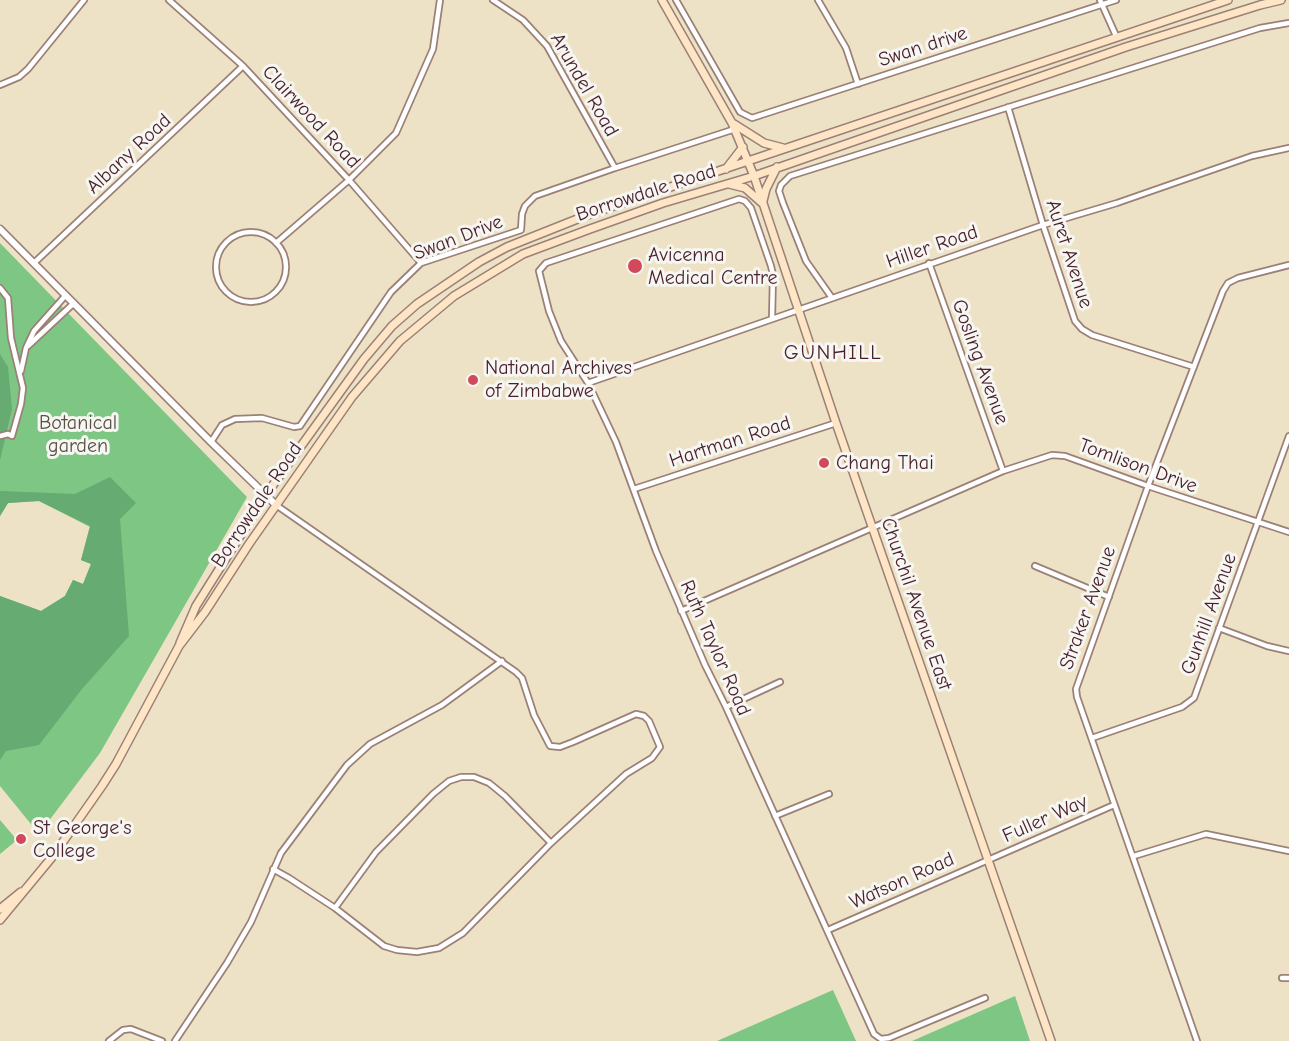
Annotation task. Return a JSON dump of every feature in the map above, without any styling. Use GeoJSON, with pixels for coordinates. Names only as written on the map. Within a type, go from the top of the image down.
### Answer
{"type":"FeatureCollection","features":[{"type":"Feature","properties":{"kind":"main road","name":"Churchil Avenue East"},"geometry":{"type":"LineString","coordinates":[[662,0],[734,126],[754,176],[797,310],[1051,1041]]}},
{"type":"Feature","properties":{"kind":"main road","name":"Borrowdale Road"},"geometry":{"type":"LineString","coordinates":[[179,646],[196,606],[265,496],[379,340],[405,314],[479,262],[554,227],[1228,0]]}},
{"type":"Feature","properties":{"kind":"main road","name":"Borrowdale Road"},"geometry":{"type":"LineString","coordinates":[[0,909],[23,890],[53,856],[116,764],[179,646],[205,612],[276,505],[352,398],[386,355],[415,327],[454,296],[523,254],[642,210],[754,176],[1126,47],[1281,0]]}},
{"type":"Feature","properties":{"kind":"main road"},"geometry":{"type":"LineString","coordinates":[[734,126],[764,144],[787,148]]}},
{"type":"Feature","properties":{"kind":"main road"},"geometry":{"type":"LineString","coordinates":[[725,170],[743,147]]}},
{"type":"Feature","properties":{"kind":"main road"},"geometry":{"type":"LineString","coordinates":[[728,183],[745,188],[762,203],[777,167]]}},
{"type":"Feature","properties":{"kind":"main road","name":"Borrowdale Road"},"geometry":{"type":"LineString","coordinates":[[0,920],[23,890]]}},
{"type":"Feature","properties":{"kind":"street"},"geometry":{"type":"LineString","coordinates":[[0,85],[19,77],[28,69],[84,0]]}},
{"type":"Feature","properties":{"kind":"street","name":"Clairwood Road"},"geometry":{"type":"LineString","coordinates":[[169,0],[243,66],[349,180],[421,264]]}},
{"type":"Feature","properties":{"kind":"street"},"geometry":{"type":"LineString","coordinates":[[276,243],[349,180],[400,126],[433,49],[440,0]]}},
{"type":"Feature","properties":{"kind":"street","name":"Arundel Road"},"geometry":{"type":"LineString","coordinates":[[493,0],[523,20],[547,46],[615,168]]}},
{"type":"Feature","properties":{"kind":"street"},"geometry":{"type":"LineString","coordinates":[[676,0],[701,43],[690,50]]}},
{"type":"Feature","properties":{"kind":"street"},"geometry":{"type":"LineString","coordinates":[[818,0],[850,56],[858,84]]}},
{"type":"Feature","properties":{"kind":"street","name":"Swan drive"},"geometry":{"type":"LineString","coordinates":[[701,43],[740,112],[747,118],[757,118],[1100,3],[1116,0]]}},
{"type":"Feature","properties":{"kind":"street"},"geometry":{"type":"LineString","coordinates":[[1100,3],[1117,38]]}},
{"type":"Feature","properties":{"kind":"street"},"geometry":{"type":"LineString","coordinates":[[832,298],[806,261],[795,236],[779,191],[784,180],[794,174],[1260,27],[1289,23]]}},
{"type":"Feature","properties":{"kind":"street","name":"Albany Road"},"geometry":{"type":"LineString","coordinates":[[34,263],[243,66]]}},
{"type":"Feature","properties":{"kind":"street","name":"Auret Avenue"},"geometry":{"type":"LineString","coordinates":[[1008,107],[1071,315],[1082,329],[1092,335],[1194,367]]}},
{"type":"Feature","properties":{"kind":"street","name":"Swan Drive"},"geometry":{"type":"LineString","coordinates":[[210,442],[222,425],[235,419],[262,418],[294,427],[300,426],[392,292],[421,264],[521,230],[525,206],[535,196],[734,126]]}},
{"type":"Feature","properties":{"kind":"street","name":"Hiller Road"},"geometry":{"type":"LineString","coordinates":[[588,383],[929,263],[1117,203],[1252,156],[1289,148]]}},
{"type":"Feature","properties":{"kind":"street","name":"Ruth Taylor Road"},"geometry":{"type":"LineString","coordinates":[[772,319],[773,275],[751,208],[745,201],[739,199],[546,264],[540,271],[549,311],[561,341],[588,383],[616,442],[681,611],[874,1034],[881,1040],[889,1038],[985,998]]}},
{"type":"Feature","properties":{"kind":"street"},"geometry":{"type":"LineString","coordinates":[[0,229],[265,496],[502,661],[522,678],[534,715],[550,746],[560,747],[636,714],[644,716],[649,721],[659,743],[659,750],[652,758],[626,774],[551,843],[463,933],[439,948],[410,952],[384,946],[335,908],[273,869]]}},
{"type":"Feature","properties":{"kind":"street"},"geometry":{"type":"LineString","coordinates":[[257,233],[267,236],[276,243],[283,251],[286,262],[283,283],[276,292],[257,302],[246,302],[226,292],[220,283],[217,261],[220,251],[227,242],[236,236],[257,233]]}},
{"type":"Feature","properties":{"kind":"street","name":"Gosling Avenue"},"geometry":{"type":"LineString","coordinates":[[929,263],[1003,471]]}},
{"type":"Feature","properties":{"kind":"street","name":"Straker Avenue"},"geometry":{"type":"LineString","coordinates":[[1197,1041],[1076,689],[1148,486],[1219,301],[1228,284],[1254,273],[1289,265]]}},
{"type":"Feature","properties":{"kind":"street"},"geometry":{"type":"LineString","coordinates":[[0,288],[8,298],[11,338],[21,373],[23,394],[12,436],[8,434],[0,436]]}},
{"type":"Feature","properties":{"kind":"street"},"geometry":{"type":"LineString","coordinates":[[21,373],[26,348],[41,322],[66,295]]}},
{"type":"Feature","properties":{"kind":"street"},"geometry":{"type":"LineString","coordinates":[[26,348],[74,303]]}},
{"type":"Feature","properties":{"kind":"street","name":"Hartman Road"},"geometry":{"type":"LineString","coordinates":[[634,489],[836,423]]}},
{"type":"Feature","properties":{"kind":"street","name":"Gunhill Avenue"},"geometry":{"type":"LineString","coordinates":[[1092,738],[1188,703],[1197,693],[1289,435]]}},
{"type":"Feature","properties":{"kind":"street","name":"Tomlison Drive"},"geometry":{"type":"LineString","coordinates":[[681,611],[1003,471],[1058,454],[1289,532]]}},
{"type":"Feature","properties":{"kind":"street"},"geometry":{"type":"LineString","coordinates":[[1035,566],[1109,597]]}},
{"type":"Feature","properties":{"kind":"street"},"geometry":{"type":"LineString","coordinates":[[1219,628],[1267,646],[1289,651]]}},
{"type":"Feature","properties":{"kind":"street"},"geometry":{"type":"LineString","coordinates":[[175,1041],[227,963],[251,922],[273,869],[288,841],[356,755],[370,744],[442,705],[502,661]]}},
{"type":"Feature","properties":{"kind":"street"},"geometry":{"type":"LineString","coordinates":[[726,707],[780,682]]}},
{"type":"Feature","properties":{"kind":"street"},"geometry":{"type":"LineString","coordinates":[[335,908],[376,852],[433,794],[449,781],[461,777],[474,777],[489,783],[551,843]]}},
{"type":"Feature","properties":{"kind":"street"},"geometry":{"type":"LineString","coordinates":[[775,816],[829,794]]}},
{"type":"Feature","properties":{"kind":"street","name":"Fuller Way"},"geometry":{"type":"LineString","coordinates":[[987,860],[1114,805]]}},
{"type":"Feature","properties":{"kind":"street"},"geometry":{"type":"LineString","coordinates":[[1134,856],[1206,834],[1289,851]]}},
{"type":"Feature","properties":{"kind":"street","name":"Watson Road"},"geometry":{"type":"LineString","coordinates":[[828,930],[987,860]]}},
{"type":"Feature","properties":{"kind":"street"},"geometry":{"type":"LineString","coordinates":[[1282,978],[1289,978]]}},
{"type":"Feature","properties":{"kind":"street"},"geometry":{"type":"LineString","coordinates":[[109,1041],[123,1030],[131,1029],[162,1041]]}},
{"type":"Feature","properties":{"kind":"green space","name":"Botanical garden"},"geometry":{"type":"Polygon","coordinates":[[[0,243],[247,497],[100,753],[39,834],[0,786],[0,596],[41,611],[65,596],[73,580],[83,584],[91,564],[81,560],[90,527],[39,501],[8,503],[0,516],[0,243]]]}},
{"type":"Feature","properties":{"kind":"green space"},"geometry":{"type":"Polygon","coordinates":[[[0,354],[8,367],[12,409],[0,460],[0,354]]]}},
{"type":"Feature","properties":{"kind":"green space"},"geometry":{"type":"Polygon","coordinates":[[[110,477],[136,503],[120,519],[129,636],[82,689],[39,745],[6,751],[0,760],[0,596],[41,611],[65,596],[73,580],[83,584],[91,564],[81,560],[90,526],[39,501],[8,503],[0,516],[0,491],[75,494],[110,477]]]}},
{"type":"Feature","properties":{"kind":"green space"},"geometry":{"type":"Polygon","coordinates":[[[0,820],[17,840],[0,854],[0,820]]]}},
{"type":"Feature","properties":{"kind":"green space"},"geometry":{"type":"Polygon","coordinates":[[[833,990],[856,1041],[717,1041],[833,990]]]}},
{"type":"Feature","properties":{"kind":"green space"},"geometry":{"type":"Polygon","coordinates":[[[1015,996],[1030,1041],[912,1041],[1015,996]]]}},
{"type":"Feature","properties":{"kind":"place","name":"Avicenna Medical Centre"},"geometry":{"type":"Point","coordinates":[635,266]}},
{"type":"Feature","properties":{"kind":"place","name":"National Archives of Zimbabwe"},"geometry":{"type":"Point","coordinates":[473,380]}},
{"type":"Feature","properties":{"kind":"place","name":"Chang Thai"},"geometry":{"type":"Point","coordinates":[824,463]}},
{"type":"Feature","properties":{"kind":"place","name":"St George's College"},"geometry":{"type":"Point","coordinates":[21,839]}},
{"type":"Feature","properties":{"kind":"district","name":"GUNHILL"},"geometry":{"type":"Point","coordinates":[833,353]}}]}
